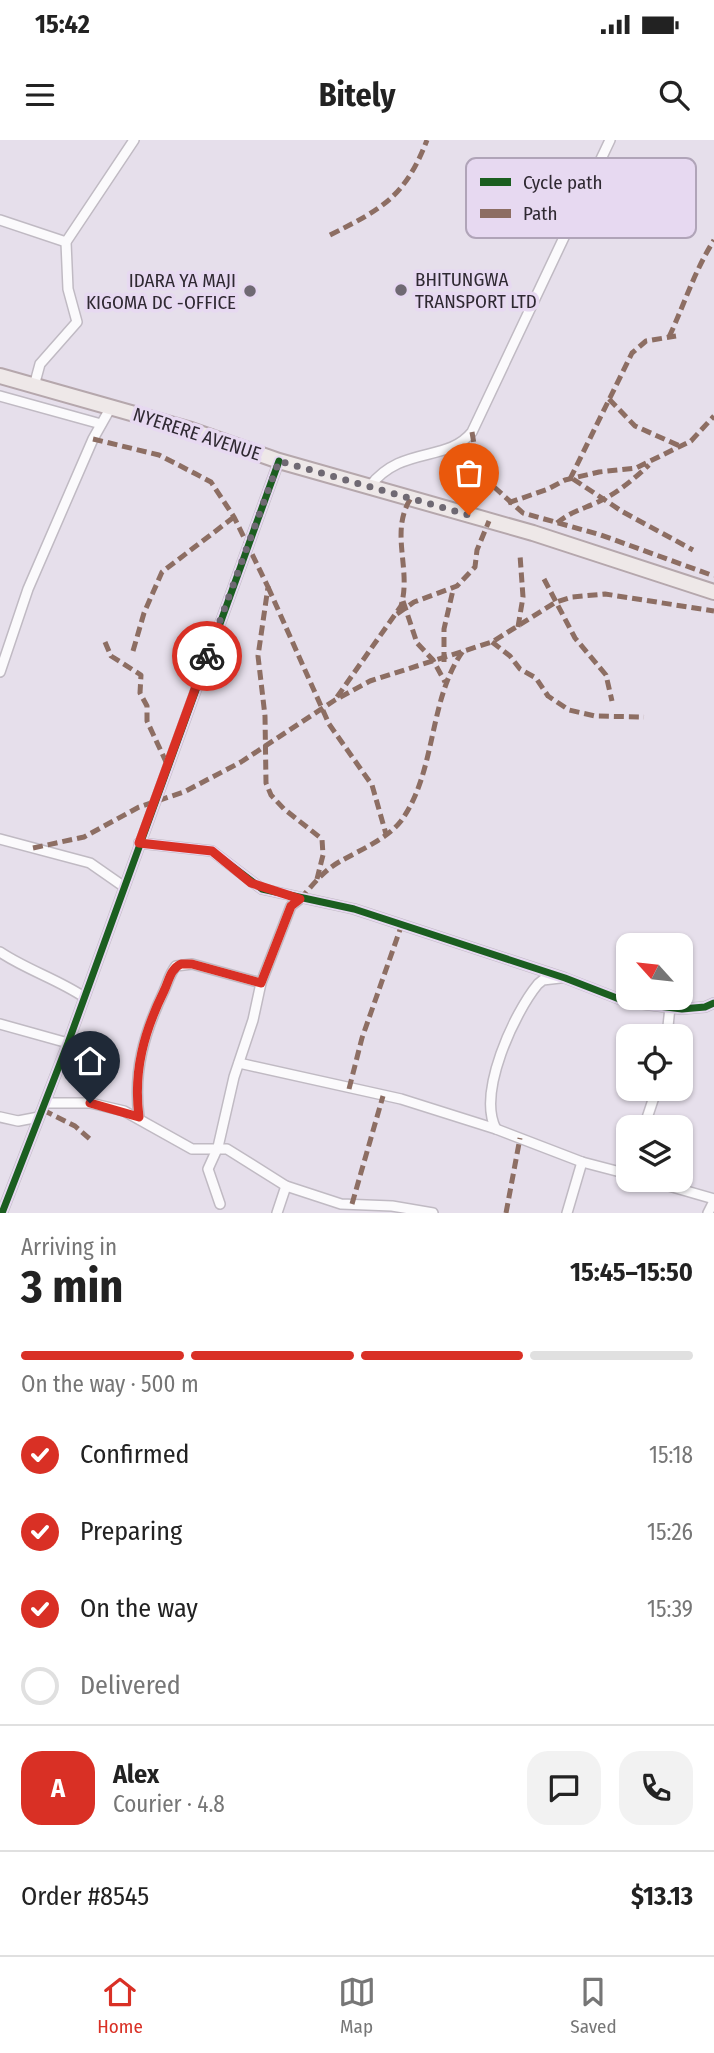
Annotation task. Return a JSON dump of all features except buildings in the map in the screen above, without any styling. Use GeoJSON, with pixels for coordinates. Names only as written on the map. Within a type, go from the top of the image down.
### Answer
{"type":"FeatureCollection","features":[{"type":"Feature","properties":{"kind":"main road","name":"NYERERE AVENUE"},"geometry":{"type":"LineString","coordinates":[[0,376],[191,430],[279,461],[533,533],[714,592]]}},
{"type":"Feature","properties":{"kind":"street"},"geometry":{"type":"LineString","coordinates":[[34,386],[40,364],[48,352],[77,322],[68,289],[66,242],[134,140]]}},
{"type":"Feature","properties":{"kind":"street"},"geometry":{"type":"LineString","coordinates":[[601,158],[610,140]]}},
{"type":"Feature","properties":{"kind":"street"},"geometry":{"type":"LineString","coordinates":[[0,220],[66,242]]}},
{"type":"Feature","properties":{"kind":"street"},"geometry":{"type":"LineString","coordinates":[[370,486],[387,468],[398,461],[456,445],[472,432],[564,238]]}},
{"type":"Feature","properties":{"kind":"street"},"geometry":{"type":"LineString","coordinates":[[0,396],[101,424]]}},
{"type":"Feature","properties":{"kind":"street"},"geometry":{"type":"LineString","coordinates":[[0,672],[28,589],[111,407]]}},
{"type":"Feature","properties":{"kind":"street"},"geometry":{"type":"LineString","coordinates":[[2,1211],[46,1103],[279,461]]}},
{"type":"Feature","properties":{"kind":"street"},"geometry":{"type":"LineString","coordinates":[[0,839],[90,863],[123,886]]}},
{"type":"Feature","properties":{"kind":"street"},"geometry":{"type":"LineString","coordinates":[[139,843],[212,851],[251,883],[300,899],[354,909],[565,978],[616,998]]}},
{"type":"Feature","properties":{"kind":"street"},"geometry":{"type":"LineString","coordinates":[[220,1204],[208,1175],[211,1159],[218,1147],[261,983],[291,906],[300,899]]}},
{"type":"Feature","properties":{"kind":"street"},"geometry":{"type":"LineString","coordinates":[[0,953],[55,978],[84,997]]}},
{"type":"Feature","properties":{"kind":"street"},"geometry":{"type":"LineString","coordinates":[[139,1117],[136,1091],[139,1060],[153,1015],[176,966],[192,964],[261,983]]}},
{"type":"Feature","properties":{"kind":"street"},"geometry":{"type":"LineString","coordinates":[[496,1129],[489,1110],[491,1090],[516,1019],[543,980],[565,978]]}},
{"type":"Feature","properties":{"kind":"street"},"geometry":{"type":"LineString","coordinates":[[693,1007],[705,1007],[714,1003]]}},
{"type":"Feature","properties":{"kind":"street"},"geometry":{"type":"LineString","coordinates":[[0,1024],[68,1043]]}},
{"type":"Feature","properties":{"kind":"street"},"geometry":{"type":"LineString","coordinates":[[239,1063],[401,1099],[496,1129],[582,1162],[616,1171]]}},
{"type":"Feature","properties":{"kind":"street"},"geometry":{"type":"LineString","coordinates":[[46,1103],[90,1103],[139,1117],[192,1149],[202,1151],[218,1147],[233,1152],[286,1186],[341,1204],[433,1213]]}},
{"type":"Feature","properties":{"kind":"street"},"geometry":{"type":"LineString","coordinates":[[0,1117],[18,1121],[40,1117]]}},
{"type":"Feature","properties":{"kind":"street"},"geometry":{"type":"LineString","coordinates":[[567,1213],[582,1162]]}},
{"type":"Feature","properties":{"kind":"street"},"geometry":{"type":"LineString","coordinates":[[277,1213],[286,1186]]}},
{"type":"Feature","properties":{"kind":"street"},"geometry":{"type":"LineString","coordinates":[[688,1192],[714,1200],[708,1213]]}},
{"type":"Feature","properties":{"kind":"marked path"},"geometry":{"type":"LineString","coordinates":[[330,235],[378,209],[390,199],[410,175],[427,140]]}},
{"type":"Feature","properties":{"kind":"marked path"},"geometry":{"type":"LineString","coordinates":[[669,337],[714,240]]}},
{"type":"Feature","properties":{"kind":"marked path"},"geometry":{"type":"LineString","coordinates":[[570,479],[632,353],[646,341],[676,336]]}},
{"type":"Feature","properties":{"kind":"marked path"},"geometry":{"type":"LineString","coordinates":[[609,399],[635,426],[682,447]]}},
{"type":"Feature","properties":{"kind":"marked path"},"geometry":{"type":"LineString","coordinates":[[508,503],[565,480],[599,472],[636,468],[691,441],[714,416]]}},
{"type":"Feature","properties":{"kind":"marked path"},"geometry":{"type":"LineString","coordinates":[[472,432],[475,450],[493,486],[523,513],[601,535],[714,576]]}},
{"type":"Feature","properties":{"kind":"marked path"},"geometry":{"type":"LineString","coordinates":[[93,439],[159,455],[211,482],[234,517],[268,587],[258,656],[265,716],[266,783],[271,795],[284,809],[322,839],[323,855],[317,879]]}},
{"type":"Feature","properties":{"kind":"marked path"},"geometry":{"type":"LineString","coordinates":[[557,523],[611,495],[649,465]]}},
{"type":"Feature","properties":{"kind":"marked path"},"geometry":{"type":"LineString","coordinates":[[573,479],[623,512],[693,550]]}},
{"type":"Feature","properties":{"kind":"marked path"},"geometry":{"type":"LineString","coordinates":[[337,697],[401,606],[404,592],[402,524],[411,498]]}},
{"type":"Feature","properties":{"kind":"marked path"},"geometry":{"type":"LineString","coordinates":[[133,651],[144,613],[162,572],[234,517]]}},
{"type":"Feature","properties":{"kind":"marked path"},"geometry":{"type":"LineString","coordinates":[[397,614],[414,602],[457,586],[475,567],[477,550],[489,521]]}},
{"type":"Feature","properties":{"kind":"marked path"},"geometry":{"type":"LineString","coordinates":[[518,627],[523,597],[520,555]]}},
{"type":"Feature","properties":{"kind":"marked path"},"geometry":{"type":"LineString","coordinates":[[544,579],[575,638],[606,675],[612,701]]}},
{"type":"Feature","properties":{"kind":"marked path"},"geometry":{"type":"LineString","coordinates":[[268,587],[329,724],[372,785],[386,834]]}},
{"type":"Feature","properties":{"kind":"marked path"},"geometry":{"type":"LineString","coordinates":[[444,662],[444,629],[453,590]]}},
{"type":"Feature","properties":{"kind":"marked path"},"geometry":{"type":"LineString","coordinates":[[33,848],[84,837],[139,807],[184,792],[241,762],[335,700],[370,681],[492,642],[556,602],[572,597],[605,594],[714,611]]}},
{"type":"Feature","properties":{"kind":"marked path"},"geometry":{"type":"LineString","coordinates":[[403,601],[417,643],[433,660],[445,682]]}},
{"type":"Feature","properties":{"kind":"marked path"},"geometry":{"type":"LineString","coordinates":[[105,642],[111,656],[141,675],[140,693],[147,706],[147,721],[167,764]]}},
{"type":"Feature","properties":{"kind":"marked path"},"geometry":{"type":"LineString","coordinates":[[492,642],[510,656],[520,669],[536,678],[548,696],[569,710],[595,716],[644,717]]}},
{"type":"Feature","properties":{"kind":"marked path"},"geometry":{"type":"LineString","coordinates":[[300,899],[328,870],[380,839],[401,821],[421,780],[444,691],[463,651]]}},
{"type":"Feature","properties":{"kind":"marked path"},"geometry":{"type":"LineString","coordinates":[[349,1089],[362,1038],[402,924]]}},
{"type":"Feature","properties":{"kind":"marked path"},"geometry":{"type":"LineString","coordinates":[[352,1204],[383,1096]]}},
{"type":"Feature","properties":{"kind":"marked path"},"geometry":{"type":"LineString","coordinates":[[43,1110],[75,1126],[92,1141]]}},
{"type":"Feature","properties":{"kind":"marked path"},"geometry":{"type":"LineString","coordinates":[[506,1213],[520,1138]]}},
{"type":"Feature","properties":{"kind":"cycle path"},"geometry":{"type":"LineString","coordinates":[[2,1213],[68,1043],[279,461]]}},
{"type":"Feature","properties":{"kind":"cycle path"},"geometry":{"type":"LineString","coordinates":[[139,843],[212,851],[262,889],[354,909],[565,978],[627,1002],[682,1009],[705,1007],[714,1003]]}},
{"type":"Feature","properties":{"kind":"way so far"},"geometry":{"type":"LineString","coordinates":[[207,656],[279,461],[469,515]]}},
{"type":"Feature","properties":{"kind":"place","name":"BHITUNGWA TRANSPORT LTD"},"geometry":{"type":"Point","coordinates":[401,290]}},
{"type":"Feature","properties":{"kind":"place","name":"IDARA YA MAJI KIGOMA DC -OFFICE"},"geometry":{"type":"Point","coordinates":[250,291]}},
{"type":"Feature","properties":{"kind":"route"},"geometry":{"type":"LineString","coordinates":[[90,1103],[139,1117],[136,1078],[139,1060],[153,1015],[172,971],[181,964],[192,964],[261,983],[291,906],[300,899],[262,889],[251,883],[212,851],[139,843],[207,656]]}}]}
